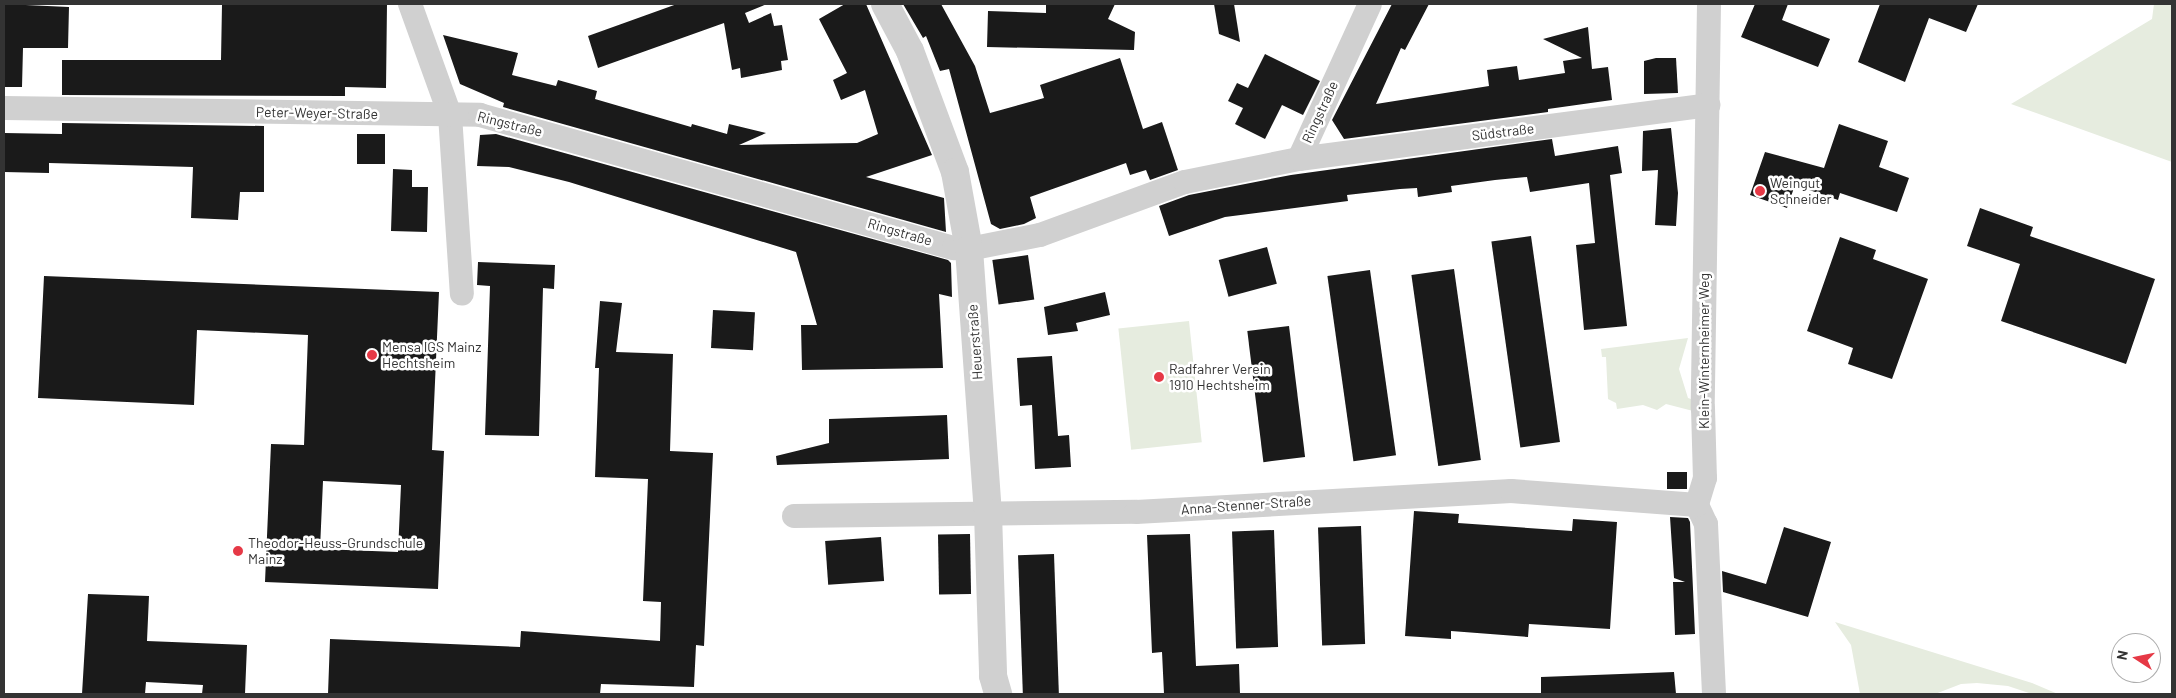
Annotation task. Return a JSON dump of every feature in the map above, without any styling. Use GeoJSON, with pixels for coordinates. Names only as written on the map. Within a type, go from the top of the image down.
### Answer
{"type":"FeatureCollection","features":[{"type":"Feature","properties":{"kind":"street"},"geometry":{"type":"LineString","coordinates":[[410,4],[450,115],[462,294]]}},
{"type":"Feature","properties":{"kind":"street","name":"Heuerstraße"},"geometry":{"type":"LineString","coordinates":[[885,4],[910,51],[955,172],[969,249],[988,513],[993,676],[998,694]]}},
{"type":"Feature","properties":{"kind":"street","name":"Ringstraße"},"geometry":{"type":"LineString","coordinates":[[450,115],[480,114],[954,248],[969,249],[1040,235],[1185,182],[1299,159],[1370,4]]}},
{"type":"Feature","properties":{"kind":"street","name":"Klein-Winternheimer Weg"},"geometry":{"type":"LineString","coordinates":[[1697,504],[1705,478],[1702,408],[1710,4]]}},
{"type":"Feature","properties":{"kind":"street","name":"Südstraße"},"geometry":{"type":"LineString","coordinates":[[1299,159],[1708,105]]}},
{"type":"Feature","properties":{"kind":"street","name":"Peter-Weyer-Straße"},"geometry":{"type":"LineString","coordinates":[[4,108],[450,115]]}},
{"type":"Feature","properties":{"kind":"street","name":"Anna-Stenner-Straße"},"geometry":{"type":"LineString","coordinates":[[794,516],[1136,512],[1511,490],[1697,504]]}},
{"type":"Feature","properties":{"kind":"street"},"geometry":{"type":"LineString","coordinates":[[1697,504],[1706,524],[1714,694]]}},
{"type":"Feature","properties":{"kind":"shaded area"},"geometry":{"type":"Polygon","coordinates":[[[2154,4],[2172,4],[2172,162],[2011,104],[2152,19],[2154,4]]]}},
{"type":"Feature","properties":{"kind":"shaded area","name":"Radfahrer Verein 1910 Hechtsheim"},"geometry":{"type":"Polygon","coordinates":[[[1189,321],[1202,442],[1131,450],[1118,328],[1189,321]]]}},
{"type":"Feature","properties":{"kind":"shaded area"},"geometry":{"type":"Polygon","coordinates":[[[1688,338],[1679,369],[1688,398],[1697,401],[1697,412],[1666,404],[1657,410],[1643,405],[1617,409],[1616,403],[1608,399],[1606,357],[1602,357],[1601,349],[1688,338]]]}},
{"type":"Feature","properties":{"kind":"shaded area"},"geometry":{"type":"Polygon","coordinates":[[[1835,622],[2032,683],[2058,694],[2032,694],[2008,686],[1977,683],[1961,684],[1935,694],[1860,694],[1851,645],[1835,622]]]}},
{"type":"Feature","properties":{"kind":"building"},"geometry":{"type":"Polygon","coordinates":[[[4,4],[69,7],[68,48],[23,48],[22,87],[4,87],[4,4]]]}},
{"type":"Feature","properties":{"kind":"building"},"geometry":{"type":"Polygon","coordinates":[[[222,4],[387,4],[386,88],[345,87],[345,96],[62,95],[62,60],[221,60],[222,4]]]}},
{"type":"Feature","properties":{"kind":"building"},"geometry":{"type":"Polygon","coordinates":[[[677,4],[767,4],[745,13],[749,23],[771,13],[774,26],[782,25],[788,60],[781,61],[782,70],[741,78],[740,68],[732,70],[724,23],[598,68],[588,36],[677,4]]]}},
{"type":"Feature","properties":{"kind":"building"},"geometry":{"type":"Polygon","coordinates":[[[845,4],[866,4],[932,155],[866,177],[944,198],[946,232],[503,107],[504,103],[460,84],[443,35],[518,53],[512,75],[556,86],[558,80],[597,91],[595,99],[691,127],[692,124],[727,134],[729,124],[766,133],[739,145],[857,143],[878,134],[865,90],[841,100],[833,80],[847,73],[819,19],[845,4]]]}},
{"type":"Feature","properties":{"kind":"building"},"geometry":{"type":"Polygon","coordinates":[[[903,4],[941,4],[975,66],[990,113],[1044,98],[1040,85],[1120,58],[1143,129],[1162,122],[1178,170],[1150,180],[1146,170],[1130,175],[1126,163],[1030,197],[1036,218],[1024,224],[1000,229],[991,224],[949,69],[940,71],[926,36],[923,38],[903,4]]]}},
{"type":"Feature","properties":{"kind":"building"},"geometry":{"type":"Polygon","coordinates":[[[1046,4],[1115,4],[1108,19],[1135,32],[1134,50],[987,47],[988,11],[1046,13],[1046,4]]]}},
{"type":"Feature","properties":{"kind":"building"},"geometry":{"type":"Polygon","coordinates":[[[1214,4],[1234,4],[1240,42],[1219,34],[1214,4]]]}},
{"type":"Feature","properties":{"kind":"building"},"geometry":{"type":"Polygon","coordinates":[[[1392,4],[1429,4],[1405,50],[1401,48],[1376,104],[1489,86],[1487,70],[1517,66],[1519,80],[1565,73],[1563,61],[1582,58],[1543,39],[1588,27],[1592,69],[1608,67],[1612,100],[1548,109],[1548,112],[1344,139],[1332,120],[1392,4]]]}},
{"type":"Feature","properties":{"kind":"building"},"geometry":{"type":"Polygon","coordinates":[[[1755,4],[1788,4],[1782,20],[1830,39],[1818,67],[1741,37],[1755,4]]]}},
{"type":"Feature","properties":{"kind":"building"},"geometry":{"type":"Polygon","coordinates":[[[1880,4],[1978,4],[1966,32],[1929,18],[1905,82],[1858,62],[1880,4]]]}},
{"type":"Feature","properties":{"kind":"building"},"geometry":{"type":"Polygon","coordinates":[[[1265,54],[1320,81],[1303,115],[1282,105],[1265,139],[1235,124],[1243,108],[1228,101],[1237,83],[1248,88],[1265,54]]]}},
{"type":"Feature","properties":{"kind":"building"},"geometry":{"type":"Polygon","coordinates":[[[1656,58],[1676,58],[1678,93],[1644,94],[1644,61],[1656,58]]]}},
{"type":"Feature","properties":{"kind":"building"},"geometry":{"type":"Polygon","coordinates":[[[62,123],[264,126],[264,192],[240,192],[238,220],[191,218],[193,167],[49,163],[49,173],[4,172],[4,133],[62,134],[62,123]]]}},
{"type":"Feature","properties":{"kind":"building"},"geometry":{"type":"Polygon","coordinates":[[[1839,124],[1888,141],[1879,167],[1909,178],[1897,212],[1840,193],[1838,200],[1795,185],[1787,208],[1750,195],[1765,152],[1824,168],[1839,124]]]}},
{"type":"Feature","properties":{"kind":"building"},"geometry":{"type":"Polygon","coordinates":[[[1671,128],[1678,193],[1676,226],[1655,225],[1658,170],[1642,171],[1643,131],[1671,128]]]}},
{"type":"Feature","properties":{"kind":"building"},"geometry":{"type":"Polygon","coordinates":[[[357,134],[385,134],[385,164],[357,164],[357,134]]]}},
{"type":"Feature","properties":{"kind":"building"},"geometry":{"type":"Polygon","coordinates":[[[496,134],[948,260],[951,263],[952,297],[939,294],[943,368],[802,370],[801,325],[817,325],[796,252],[569,182],[509,167],[477,166],[480,135],[496,134]]]}},
{"type":"Feature","properties":{"kind":"building"},"geometry":{"type":"Polygon","coordinates":[[[1552,139],[1555,156],[1618,146],[1622,173],[1610,175],[1627,326],[1584,330],[1576,245],[1595,243],[1589,183],[1530,192],[1527,177],[1451,186],[1452,192],[1418,197],[1417,188],[1347,195],[1348,201],[1225,217],[1169,236],[1159,206],[1189,195],[1291,175],[1552,139]]]}},
{"type":"Feature","properties":{"kind":"building"},"geometry":{"type":"Polygon","coordinates":[[[393,169],[412,170],[412,187],[428,187],[427,232],[391,231],[393,169]]]}},
{"type":"Feature","properties":{"kind":"building"},"geometry":{"type":"Polygon","coordinates":[[[1980,208],[2033,227],[2030,236],[2155,279],[2126,364],[2001,321],[2020,264],[1967,246],[1980,208]]]}},
{"type":"Feature","properties":{"kind":"building"},"geometry":{"type":"Polygon","coordinates":[[[1531,236],[1560,442],[1520,448],[1491,242],[1531,236]]]}},
{"type":"Feature","properties":{"kind":"building"},"geometry":{"type":"Polygon","coordinates":[[[1840,237],[1876,250],[1873,259],[1928,279],[1892,379],[1848,364],[1853,348],[1807,331],[1840,237]]]}},
{"type":"Feature","properties":{"kind":"building"},"geometry":{"type":"Polygon","coordinates":[[[1267,247],[1277,284],[1229,297],[1219,260],[1267,247]]]}},
{"type":"Feature","properties":{"kind":"building"},"geometry":{"type":"Polygon","coordinates":[[[1028,255],[1034,300],[999,305],[992,260],[1028,255]]]}},
{"type":"Feature","properties":{"kind":"building"},"geometry":{"type":"Polygon","coordinates":[[[478,262],[555,265],[554,289],[543,288],[539,436],[485,435],[490,286],[477,285],[478,262]]]}},
{"type":"Feature","properties":{"kind":"building"},"geometry":{"type":"Polygon","coordinates":[[[1454,269],[1481,460],[1438,466],[1411,275],[1454,269]]]}},
{"type":"Feature","properties":{"kind":"building"},"geometry":{"type":"Polygon","coordinates":[[[1370,270],[1396,455],[1353,461],[1327,276],[1370,270]]]}},
{"type":"Feature","properties":{"kind":"building"},"geometry":{"type":"Polygon","coordinates":[[[44,276],[439,292],[432,450],[444,451],[438,589],[265,582],[271,444],[304,445],[308,335],[197,330],[194,405],[38,398],[44,276]],[[323,481],[320,549],[398,552],[401,485],[323,481]]]}},
{"type":"Feature","properties":{"kind":"building"},"geometry":{"type":"Polygon","coordinates":[[[1105,292],[1110,315],[1076,323],[1078,331],[1048,335],[1044,307],[1105,292]]]}},
{"type":"Feature","properties":{"kind":"building"},"geometry":{"type":"Polygon","coordinates":[[[600,301],[622,303],[616,352],[673,354],[670,451],[713,453],[704,646],[696,645],[694,687],[601,684],[600,694],[328,694],[330,639],[520,647],[521,631],[660,641],[661,602],[643,601],[648,479],[595,477],[599,368],[595,368],[600,301]]]}},
{"type":"Feature","properties":{"kind":"building"},"geometry":{"type":"Polygon","coordinates":[[[713,310],[755,312],[753,350],[711,348],[713,310]]]}},
{"type":"Feature","properties":{"kind":"building"},"geometry":{"type":"Polygon","coordinates":[[[1289,326],[1305,457],[1263,462],[1247,331],[1289,326]]]}},
{"type":"Feature","properties":{"kind":"building"},"geometry":{"type":"Polygon","coordinates":[[[1052,356],[1058,436],[1069,435],[1071,467],[1035,469],[1032,405],[1020,406],[1017,358],[1052,356]]]}},
{"type":"Feature","properties":{"kind":"building"},"geometry":{"type":"Polygon","coordinates":[[[947,415],[949,459],[777,465],[776,456],[829,443],[829,419],[947,415]]]}},
{"type":"Feature","properties":{"kind":"building"},"geometry":{"type":"Polygon","coordinates":[[[1667,472],[1687,472],[1687,489],[1667,489],[1667,472]]]}},
{"type":"Feature","properties":{"kind":"building"},"geometry":{"type":"Polygon","coordinates":[[[1414,511],[1459,514],[1458,523],[1572,531],[1573,519],[1617,522],[1610,629],[1529,624],[1528,637],[1451,631],[1451,639],[1405,636],[1414,511]]]}},
{"type":"Feature","properties":{"kind":"building"},"geometry":{"type":"Polygon","coordinates":[[[1670,517],[1688,518],[1690,522],[1695,634],[1675,635],[1673,582],[1685,582],[1674,578],[1670,517]]]}},
{"type":"Feature","properties":{"kind":"building"},"geometry":{"type":"Polygon","coordinates":[[[1361,526],[1365,644],[1322,645],[1318,528],[1361,526]]]}},
{"type":"Feature","properties":{"kind":"building"},"geometry":{"type":"Polygon","coordinates":[[[1784,527],[1831,542],[1808,617],[1723,592],[1722,571],[1766,584],[1784,527]]]}},
{"type":"Feature","properties":{"kind":"building"},"geometry":{"type":"Polygon","coordinates":[[[1274,530],[1278,647],[1236,648],[1232,531],[1274,530]]]}},
{"type":"Feature","properties":{"kind":"building"},"geometry":{"type":"Polygon","coordinates":[[[970,534],[971,594],[939,595],[938,535],[970,534]]]}},
{"type":"Feature","properties":{"kind":"building"},"geometry":{"type":"Polygon","coordinates":[[[1190,534],[1196,666],[1239,664],[1240,694],[1164,694],[1162,652],[1152,653],[1147,535],[1190,534]]]}},
{"type":"Feature","properties":{"kind":"building"},"geometry":{"type":"Polygon","coordinates":[[[881,537],[884,581],[828,585],[825,541],[881,537]]]}},
{"type":"Feature","properties":{"kind":"building"},"geometry":{"type":"Polygon","coordinates":[[[1054,554],[1059,694],[1023,694],[1018,555],[1054,554]]]}},
{"type":"Feature","properties":{"kind":"building"},"geometry":{"type":"Polygon","coordinates":[[[88,594],[149,596],[147,641],[247,645],[245,694],[202,694],[203,685],[146,682],[145,694],[82,694],[88,594]]]}},
{"type":"Feature","properties":{"kind":"building"},"geometry":{"type":"Polygon","coordinates":[[[1674,672],[1676,694],[1541,694],[1541,677],[1674,672]]]}},
{"type":"Feature","properties":{"kind":"tram line"},"geometry":{"type":"LineString","coordinates":[[1964,694],[2004,694]]}},
{"type":"Feature","properties":{"kind":"place","name":"Weingut Schneider"},"geometry":{"type":"Point","coordinates":[1760,191]}},
{"type":"Feature","properties":{"kind":"place","name":"Mensa IGS Mainz Hechtsheim"},"geometry":{"type":"Point","coordinates":[372,355]}},
{"type":"Feature","properties":{"kind":"place","name":"Radfahrer Verein 1910 Hechtsheim"},"geometry":{"type":"Point","coordinates":[1159,377]}},
{"type":"Feature","properties":{"kind":"place","name":"Theodor-Heuss-Grundschule Mainz"},"geometry":{"type":"Point","coordinates":[238,551]}}]}
